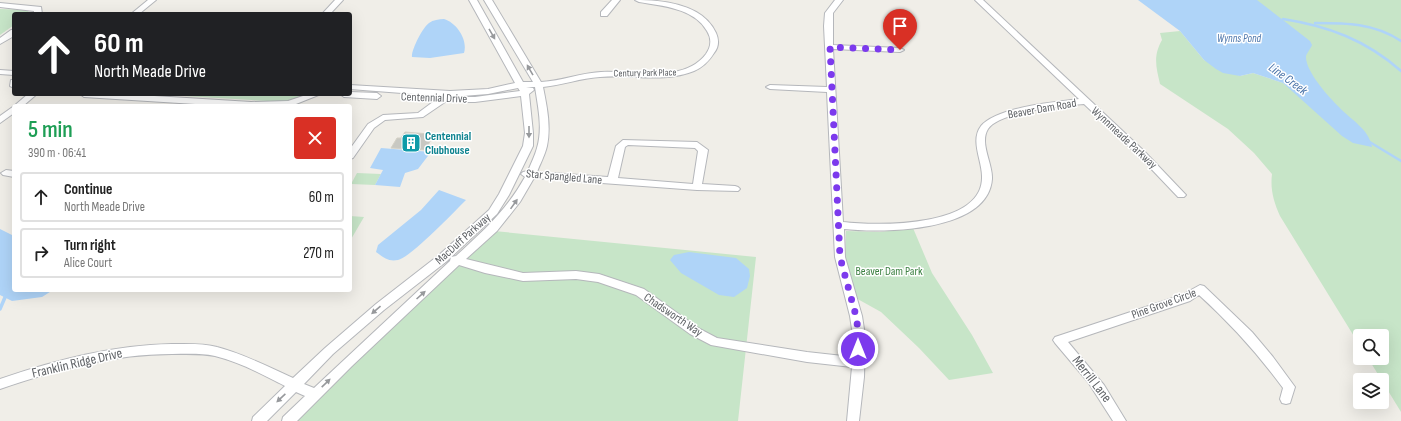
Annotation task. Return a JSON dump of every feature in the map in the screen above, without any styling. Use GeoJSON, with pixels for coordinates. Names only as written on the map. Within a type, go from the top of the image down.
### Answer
{"type":"FeatureCollection","features":[{"type":"Feature","properties":{"kind":"street"},"geometry":{"type":"LineString","coordinates":[[137,12],[152,0]]}},
{"type":"Feature","properties":{"kind":"street"},"geometry":{"type":"LineString","coordinates":[[328,12],[339,0]]}},
{"type":"Feature","properties":{"kind":"street","name":"MacDuff Parkway"},"geometry":{"type":"LineString","coordinates":[[258,421],[329,351],[380,306],[444,258],[493,212],[516,173],[528,146],[529,132],[523,89],[473,0]]}},
{"type":"Feature","properties":{"kind":"street","name":"MacDuff Parkway"},"geometry":{"type":"LineString","coordinates":[[288,421],[396,317],[460,260],[507,214],[531,175],[542,147],[544,133],[544,117],[539,86],[488,0]]}},
{"type":"Feature","properties":{"kind":"street"},"geometry":{"type":"LineString","coordinates":[[604,14],[616,0]]}},
{"type":"Feature","properties":{"kind":"street","name":"Century Park Place"},"geometry":{"type":"LineString","coordinates":[[523,89],[602,74],[677,73],[694,70],[707,59],[714,48],[714,37],[708,26],[698,16],[675,6],[639,0]]}},
{"type":"Feature","properties":{"kind":"street"},"geometry":{"type":"LineString","coordinates":[[839,0],[829,13],[830,47],[840,257],[842,271],[856,316],[859,336],[857,363],[858,377],[853,421]]}},
{"type":"Feature","properties":{"kind":"street","name":"Wynnmeade Parkway"},"geometry":{"type":"LineString","coordinates":[[979,0],[1141,153],[1181,195]]}},
{"type":"Feature","properties":{"kind":"street"},"geometry":{"type":"LineString","coordinates":[[0,5],[31,7],[38,9],[38,12]]}},
{"type":"Feature","properties":{"kind":"street"},"geometry":{"type":"LineString","coordinates":[[0,42],[12,33]]}},
{"type":"Feature","properties":{"kind":"street"},"geometry":{"type":"LineString","coordinates":[[830,47],[900,50]]}},
{"type":"Feature","properties":{"kind":"street"},"geometry":{"type":"LineString","coordinates":[[0,72],[12,73]]}},
{"type":"Feature","properties":{"kind":"street","name":"Centennial Drive"},"geometry":{"type":"LineString","coordinates":[[352,87],[445,96],[460,100],[484,99],[523,89]]}},
{"type":"Feature","properties":{"kind":"street"},"geometry":{"type":"LineString","coordinates":[[770,87],[832,90]]}},
{"type":"Feature","properties":{"kind":"street","name":"Centennial Drive"},"geometry":{"type":"LineString","coordinates":[[352,94],[445,96]]}},
{"type":"Feature","properties":{"kind":"street"},"geometry":{"type":"LineString","coordinates":[[20,104],[30,96]]}},
{"type":"Feature","properties":{"kind":"street"},"geometry":{"type":"LineString","coordinates":[[129,96],[237,104]]}},
{"type":"Feature","properties":{"kind":"street"},"geometry":{"type":"LineString","coordinates":[[289,104],[311,96]]}},
{"type":"Feature","properties":{"kind":"street"},"geometry":{"type":"LineString","coordinates":[[352,153],[371,126],[382,118],[420,115],[445,96]]}},
{"type":"Feature","properties":{"kind":"street","name":"Beaver Dam Road"},"geometry":{"type":"LineString","coordinates":[[838,225],[890,228],[912,226],[956,215],[973,205],[980,198],[984,190],[987,171],[980,143],[984,127],[993,120],[1022,110],[1085,101]]}},
{"type":"Feature","properties":{"kind":"street"},"geometry":{"type":"LineString","coordinates":[[0,120],[12,111]]}},
{"type":"Feature","properties":{"kind":"street","name":"Star Spangled Lane"},"geometry":{"type":"LineString","coordinates":[[612,181],[621,146],[626,142],[697,145],[703,150],[697,187]]}},
{"type":"Feature","properties":{"kind":"street","name":"Star Spangled Lane"},"geometry":{"type":"LineString","coordinates":[[516,173],[735,189]]}},
{"type":"Feature","properties":{"kind":"street","name":"Chadsworth Way"},"geometry":{"type":"LineString","coordinates":[[444,258],[460,260],[485,269],[523,276],[576,275],[598,278],[640,292],[694,331],[715,342],[807,358],[857,363]]}},
{"type":"Feature","properties":{"kind":"street","name":"Pine Grove Circle"},"geometry":{"type":"LineString","coordinates":[[1059,340],[1186,298],[1200,289],[1222,309],[1279,373],[1289,387],[1286,399]]}},
{"type":"Feature","properties":{"kind":"street","name":"Merrill Lane"},"geometry":{"type":"LineString","coordinates":[[1059,340],[1083,365],[1108,397],[1120,421]]}},
{"type":"Feature","properties":{"kind":"street","name":"Franklin Ridge Drive"},"geometry":{"type":"LineString","coordinates":[[0,384],[57,366],[110,353],[185,349],[216,352],[245,361],[294,386],[315,394]]}},
{"type":"Feature","properties":{"kind":"green space"},"geometry":{"type":"Polygon","coordinates":[[[1212,0],[1401,0],[1401,412],[1389,392],[1389,373],[1377,373],[1372,365],[1389,365],[1389,329],[1353,329],[1353,335],[1280,216],[1273,196],[1272,174],[1254,153],[1228,129],[1160,84],[1157,72],[1156,56],[1162,40],[1160,33],[1180,31],[1204,60],[1240,76],[1253,73],[1283,83],[1288,87],[1212,0]]]}},
{"type":"Feature","properties":{"kind":"green space"},"geometry":{"type":"Polygon","coordinates":[[[0,9],[28,10],[28,12],[12,12],[12,26],[0,35],[0,9]]]}},
{"type":"Feature","properties":{"kind":"green space"},"geometry":{"type":"Polygon","coordinates":[[[184,96],[305,96],[284,102],[184,96]]]}},
{"type":"Feature","properties":{"kind":"green space"},"geometry":{"type":"Polygon","coordinates":[[[357,173],[381,174],[375,185],[352,184],[357,173]]]}},
{"type":"Feature","properties":{"kind":"green space"},"geometry":{"type":"Polygon","coordinates":[[[352,216],[364,217],[352,238],[352,216]]]}},
{"type":"Feature","properties":{"kind":"green space","name":"Beaver Dam Park"},"geometry":{"type":"Polygon","coordinates":[[[913,228],[932,273],[972,335],[993,373],[949,380],[919,348],[881,312],[854,297],[845,273],[846,231],[880,232],[913,228]]]}},
{"type":"Feature","properties":{"kind":"green space"},"geometry":{"type":"Polygon","coordinates":[[[494,231],[756,257],[738,421],[289,421],[494,231]]]}},
{"type":"Feature","properties":{"kind":"water","name":"Wynns Pond"},"geometry":{"type":"Polygon","coordinates":[[[1138,0],[1257,0],[1310,41],[1312,45],[1306,56],[1309,69],[1313,76],[1335,103],[1359,125],[1367,135],[1372,147],[1353,143],[1342,136],[1283,83],[1253,73],[1240,76],[1223,73],[1216,69],[1204,60],[1180,31],[1138,0]]]}},
{"type":"Feature","properties":{"kind":"water"},"geometry":{"type":"Polygon","coordinates":[[[444,19],[449,21],[457,28],[463,38],[465,48],[464,53],[430,58],[412,57],[415,44],[427,25],[434,20],[444,19]]]}},
{"type":"Feature","properties":{"kind":"water"},"geometry":{"type":"Polygon","coordinates":[[[381,148],[431,152],[418,169],[405,173],[400,187],[375,185],[383,170],[370,168],[381,148]]]}},
{"type":"Feature","properties":{"kind":"water"},"geometry":{"type":"Polygon","coordinates":[[[439,190],[466,200],[432,233],[404,257],[398,260],[391,260],[386,259],[376,252],[378,245],[421,210],[439,190]]]}},
{"type":"Feature","properties":{"kind":"water"},"geometry":{"type":"Polygon","coordinates":[[[0,229],[12,235],[12,292],[50,292],[42,297],[12,301],[0,295],[0,229]]]}},
{"type":"Feature","properties":{"kind":"water"},"geometry":{"type":"Polygon","coordinates":[[[689,252],[736,258],[749,269],[750,276],[747,288],[734,297],[719,295],[681,273],[670,260],[674,255],[689,252]]]}},
{"type":"Feature","properties":{"kind":"building","name":"Centennial Clubhouse"},"geometry":{"type":"Polygon","coordinates":[[[405,132],[429,134],[426,138],[431,139],[426,150],[391,148],[397,138],[401,138],[405,132]]]}},
{"type":"Feature","properties":{"kind":"waterway"},"geometry":{"type":"LineString","coordinates":[[1283,19],[1331,30],[1346,36],[1374,51],[1401,71]]}},
{"type":"Feature","properties":{"kind":"waterway"},"geometry":{"type":"LineString","coordinates":[[1315,23],[1338,23],[1370,27],[1391,35],[1401,41]]}},
{"type":"Feature","properties":{"kind":"waterway","name":"Line Creek"},"geometry":{"type":"LineString","coordinates":[[1368,141],[1401,161]]}},
{"type":"Feature","properties":{"kind":"waterway"},"geometry":{"type":"LineString","coordinates":[[0,309],[6,295]]}},
{"type":"Feature","properties":{"kind":"place","name":"Centennial Clubhouse"},"geometry":{"type":"Point","coordinates":[411,143]}},
{"type":"Feature","properties":{"kind":"route"},"geometry":{"type":"LineString","coordinates":[[858,349],[859,336],[856,316],[842,271],[840,257],[830,47],[900,50]]}}]}
